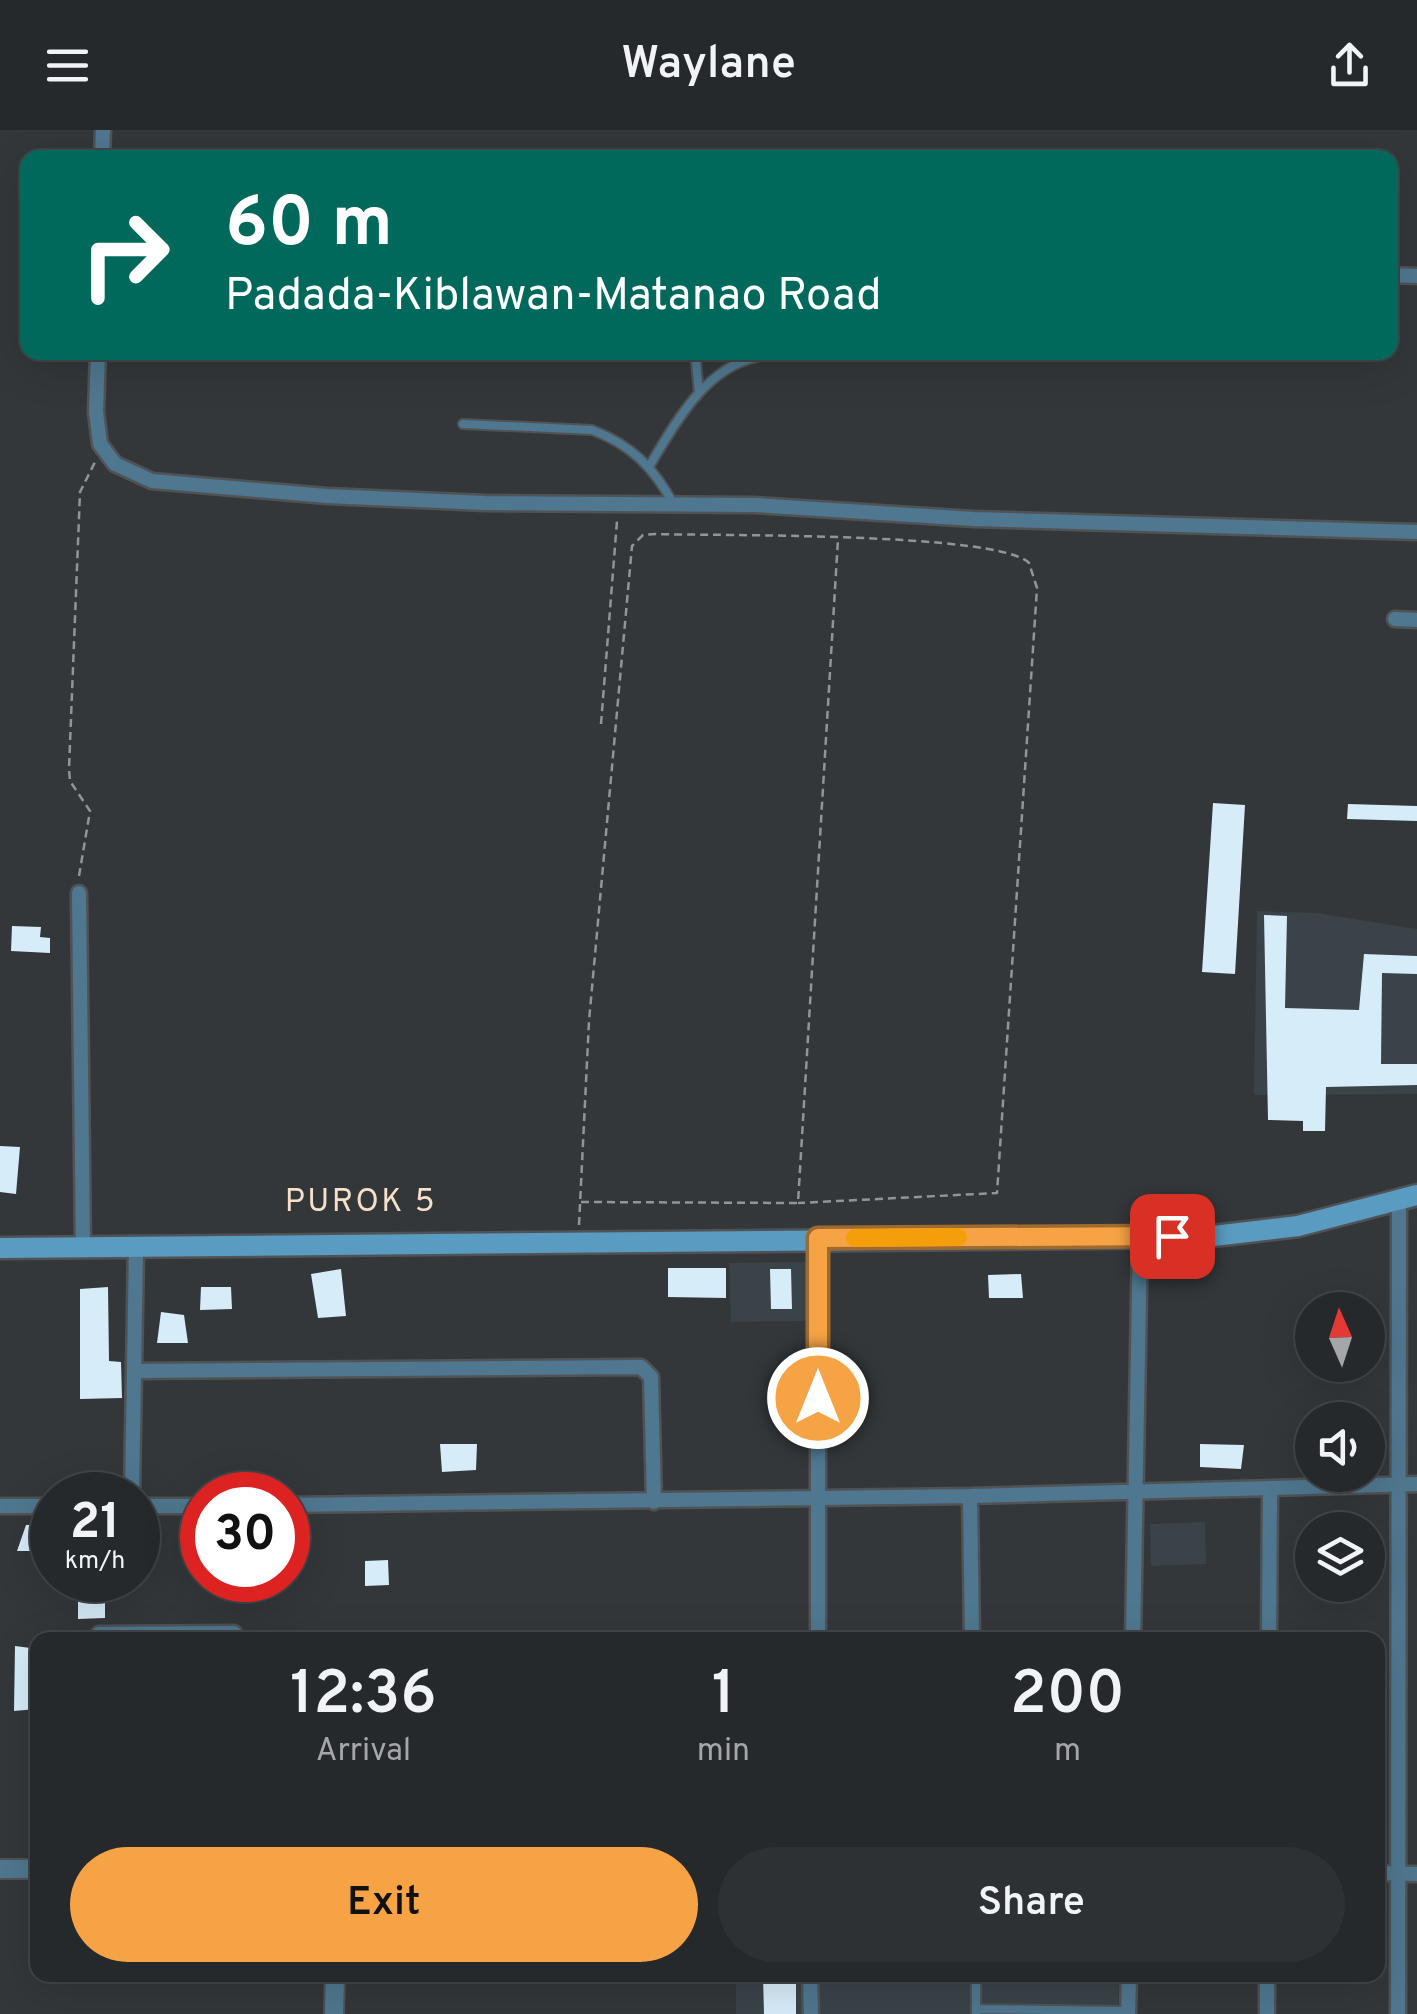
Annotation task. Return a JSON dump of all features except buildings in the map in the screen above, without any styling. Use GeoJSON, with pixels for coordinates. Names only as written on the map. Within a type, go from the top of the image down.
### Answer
{"type":"FeatureCollection","features":[{"type":"Feature","properties":{"kind":"main road"},"geometry":{"type":"LineString","coordinates":[[0,1248],[1249,1234],[1408,1198]]}},
{"type":"Feature","properties":{"kind":"street"},"geometry":{"type":"LineString","coordinates":[[98,360],[97,428],[106,454],[136,477],[170,483],[326,496],[1417,532]]}},
{"type":"Feature","properties":{"kind":"street"},"geometry":{"type":"LineString","coordinates":[[1395,618],[1417,620]]}},
{"type":"Feature","properties":{"kind":"street"},"geometry":{"type":"LineString","coordinates":[[79,893],[84,1248]]}},
{"type":"Feature","properties":{"kind":"street"},"geometry":{"type":"LineString","coordinates":[[1398,2014],[1400,1485],[1408,1198]]}},
{"type":"Feature","properties":{"kind":"street"},"geometry":{"type":"LineString","coordinates":[[1133,1632],[1140,1235]]}},
{"type":"Feature","properties":{"kind":"street"},"geometry":{"type":"LineString","coordinates":[[818,1238],[818,1632]]}},
{"type":"Feature","properties":{"kind":"street"},"geometry":{"type":"LineString","coordinates":[[132,1472],[136,1247]]}},
{"type":"Feature","properties":{"kind":"street"},"geometry":{"type":"LineString","coordinates":[[134,1372],[641,1367],[650,1377],[654,1502]]}},
{"type":"Feature","properties":{"kind":"street"},"geometry":{"type":"LineString","coordinates":[[310,1505],[1270,1491],[1417,1484]]}},
{"type":"Feature","properties":{"kind":"street"},"geometry":{"type":"LineString","coordinates":[[1269,1632],[1270,1491]]}},
{"type":"Feature","properties":{"kind":"street"},"geometry":{"type":"LineString","coordinates":[[970,1496],[972,1632]]}},
{"type":"Feature","properties":{"kind":"street"},"geometry":{"type":"LineString","coordinates":[[0,1506],[30,1506]]}},
{"type":"Feature","properties":{"kind":"street"},"geometry":{"type":"LineString","coordinates":[[0,1869],[30,1870]]}},
{"type":"Feature","properties":{"kind":"street"},"geometry":{"type":"LineString","coordinates":[[1385,1873],[1417,1874]]}},
{"type":"Feature","properties":{"kind":"street"},"geometry":{"type":"LineString","coordinates":[[334,2014],[336,1982]]}},
{"type":"Feature","properties":{"kind":"street"},"geometry":{"type":"LineString","coordinates":[[810,1982],[810,2014]]}},
{"type":"Feature","properties":{"kind":"street"},"geometry":{"type":"LineString","coordinates":[[1128,2013],[1129,1982]]}},
{"type":"Feature","properties":{"kind":"street"},"geometry":{"type":"LineString","coordinates":[[1267,2014],[1268,1982]]}},
{"type":"Feature","properties":{"kind":"lane"},"geometry":{"type":"LineString","coordinates":[[697,360],[699,393]]}},
{"type":"Feature","properties":{"kind":"lane"},"geometry":{"type":"LineString","coordinates":[[650,465],[699,393],[724,370],[750,360]]}},
{"type":"Feature","properties":{"kind":"lane"},"geometry":{"type":"LineString","coordinates":[[463,424],[592,430],[612,438],[650,465],[674,505]]}},
{"type":"Feature","properties":{"kind":"lane"},"geometry":{"type":"LineString","coordinates":[[976,1982],[976,2011],[1128,2013]]}},
{"type":"Feature","properties":{"kind":"path"},"geometry":{"type":"LineString","coordinates":[[79,893],[79,859],[90,812],[70,781],[69,769],[80,492],[88,470],[106,454]]}},
{"type":"Feature","properties":{"kind":"path"},"geometry":{"type":"LineString","coordinates":[[601,724],[618,504]]}},
{"type":"Feature","properties":{"kind":"path"},"geometry":{"type":"LineString","coordinates":[[579,1202],[798,1202],[997,1192],[1037,588],[1029,563],[1008,551],[838,539],[656,534],[643,535],[632,546],[589,1021],[579,1202],[579,1242]]}},
{"type":"Feature","properties":{"kind":"path"},"geometry":{"type":"LineString","coordinates":[[798,1202],[838,539]]}},
{"type":"Feature","properties":{"kind":"shaded area"},"geometry":{"type":"Polygon","coordinates":[[[1257,911],[1316,913],[1417,929],[1417,1094],[1254,1095],[1257,911]]]}},
{"type":"Feature","properties":{"kind":"shaded area"},"geometry":{"type":"Polygon","coordinates":[[[808,1262],[810,1321],[731,1322],[729,1263],[808,1262]]]}},
{"type":"Feature","properties":{"kind":"shaded area"},"geometry":{"type":"Polygon","coordinates":[[[1205,1522],[1206,1564],[1151,1566],[1150,1524],[1205,1522]]]}},
{"type":"Feature","properties":{"kind":"shaded area"},"geometry":{"type":"Polygon","coordinates":[[[736,1982],[1119,1982],[1118,2014],[736,2014],[736,1982]]]}},
{"type":"Feature","properties":{"kind":"slow traffic"},"geometry":{"type":"LineString","coordinates":[[855,1238],[958,1237]]}},
{"type":"Feature","properties":{"kind":"district","name":"PUROK 5"},"geometry":{"type":"Point","coordinates":[361,1203]}},
{"type":"Feature","properties":{"kind":"route"},"geometry":{"type":"LineString","coordinates":[[818,1398],[818,1238],[1172,1236]]}}]}
